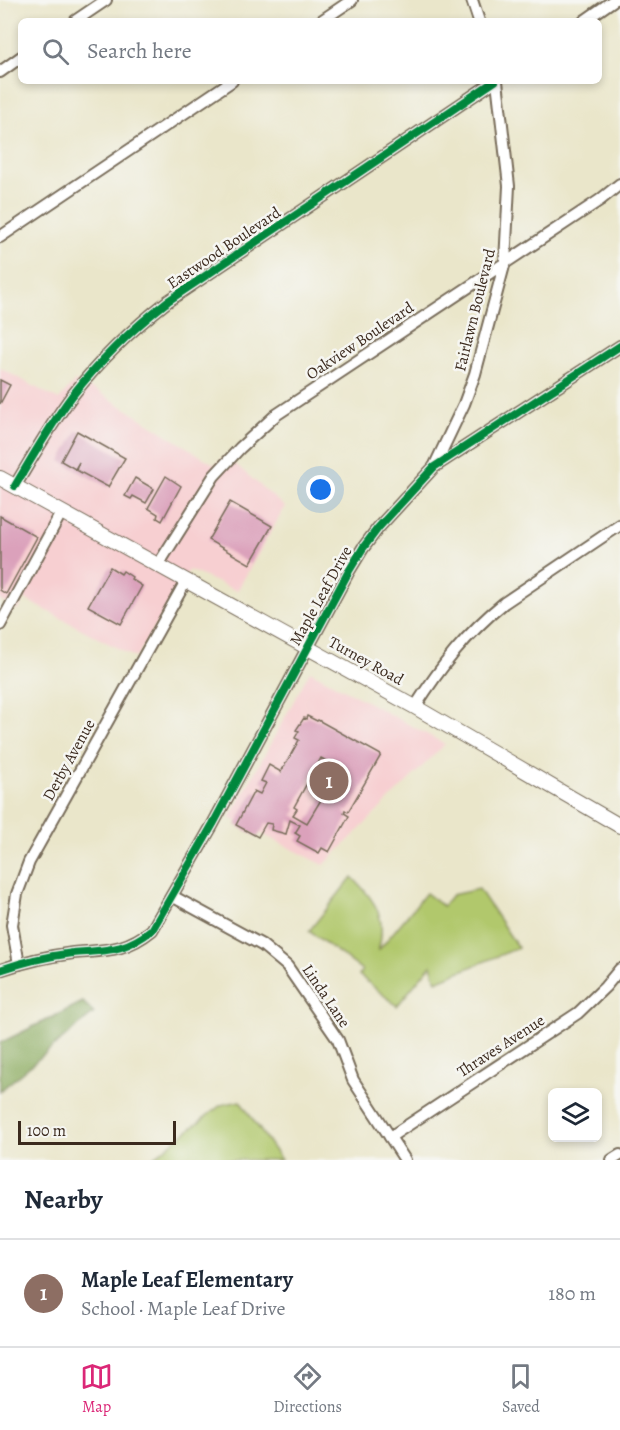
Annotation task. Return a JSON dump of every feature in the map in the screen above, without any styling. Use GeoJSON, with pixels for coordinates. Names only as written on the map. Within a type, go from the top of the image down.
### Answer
{"type":"FeatureCollection","features":[{"type":"Feature","properties":{"kind":"main road","name":"Turney Road"},"geometry":{"type":"LineString","coordinates":[[0,478],[415,707],[620,825]]}},
{"type":"Feature","properties":{"kind":"street"},"geometry":{"type":"LineString","coordinates":[[79,18],[106,0]]}},
{"type":"Feature","properties":{"kind":"street"},"geometry":{"type":"LineString","coordinates":[[325,18],[352,0]]}},
{"type":"Feature","properties":{"kind":"street"},"geometry":{"type":"LineString","coordinates":[[472,0],[478,18]]}},
{"type":"Feature","properties":{"kind":"street"},"geometry":{"type":"LineString","coordinates":[[588,18],[614,0]]}},
{"type":"Feature","properties":{"kind":"street"},"geometry":{"type":"LineString","coordinates":[[0,72],[18,59]]}},
{"type":"Feature","properties":{"kind":"street"},"geometry":{"type":"LineString","coordinates":[[0,237],[228,84]]}},
{"type":"Feature","properties":{"kind":"street","name":"Eastwood Boulevard"},"geometry":{"type":"LineString","coordinates":[[15,486],[72,396],[107,355],[138,325],[168,301],[492,84]]}},
{"type":"Feature","properties":{"kind":"street","name":"Fairlawn Boulevard"},"geometry":{"type":"LineString","coordinates":[[434,467],[464,404],[475,374],[505,262],[509,186],[496,84]]}},
{"type":"Feature","properties":{"kind":"street","name":"Oakview Boulevard"},"geometry":{"type":"LineString","coordinates":[[158,565],[214,477],[240,448],[276,415],[600,200],[620,184]]}},
{"type":"Feature","properties":{"kind":"street","name":"Maple Leaf Drive"},"geometry":{"type":"LineString","coordinates":[[19,964],[72,953],[111,950],[138,941],[152,930],[363,548],[396,507],[434,467],[620,346]]}},
{"type":"Feature","properties":{"kind":"street"},"geometry":{"type":"LineString","coordinates":[[0,625],[62,513]]}},
{"type":"Feature","properties":{"kind":"street"},"geometry":{"type":"LineString","coordinates":[[415,707],[447,659],[489,615],[620,525]]}},
{"type":"Feature","properties":{"kind":"street","name":"Derby Avenue"},"geometry":{"type":"LineString","coordinates":[[19,964],[12,924],[17,894],[29,862],[186,581]]}},
{"type":"Feature","properties":{"kind":"street","name":"Linda Lane"},"geometry":{"type":"LineString","coordinates":[[172,896],[262,945],[287,966],[338,1040],[353,1080],[405,1160]]}},
{"type":"Feature","properties":{"kind":"street"},"geometry":{"type":"LineString","coordinates":[[0,970],[19,964]]}},
{"type":"Feature","properties":{"kind":"street","name":"Thraves Avenue"},"geometry":{"type":"LineString","coordinates":[[390,1137],[578,1013],[620,969]]}},
{"type":"Feature","properties":{"kind":"street"},"geometry":{"type":"LineString","coordinates":[[612,1160],[620,1155]]}},
{"type":"Feature","properties":{"kind":"shaded area"},"geometry":{"type":"Polygon","coordinates":[[[0,368],[59,400],[75,381],[99,392],[215,465],[226,456],[285,507],[237,591],[189,570],[136,658],[23,598],[19,610],[0,600],[0,368]]]}},
{"type":"Feature","properties":{"kind":"shaded area"},"geometry":{"type":"Polygon","coordinates":[[[310,671],[445,744],[324,865],[230,818],[310,671]]]}},
{"type":"Feature","properties":{"kind":"green space"},"geometry":{"type":"Polygon","coordinates":[[[352,877],[377,910],[381,929],[378,951],[426,893],[443,906],[452,895],[479,889],[518,948],[436,981],[431,965],[397,1006],[359,975],[362,970],[309,931],[352,877]]]}},
{"type":"Feature","properties":{"kind":"green space"},"geometry":{"type":"Polygon","coordinates":[[[83,1002],[94,1013],[0,1091],[0,1043],[83,1002]]]}},
{"type":"Feature","properties":{"kind":"green space"},"geometry":{"type":"Polygon","coordinates":[[[240,1101],[281,1160],[150,1160],[221,1105],[240,1101]]]}},
{"type":"Feature","properties":{"kind":"building"},"geometry":{"type":"Polygon","coordinates":[[[0,380],[10,385],[0,404],[0,380]]]}},
{"type":"Feature","properties":{"kind":"building"},"geometry":{"type":"Polygon","coordinates":[[[77,431],[125,458],[108,487],[76,470],[79,462],[75,469],[61,461],[77,431]]]}},
{"type":"Feature","properties":{"kind":"building"},"geometry":{"type":"Polygon","coordinates":[[[166,476],[181,486],[162,521],[157,518],[158,514],[148,508],[166,476]]]}},
{"type":"Feature","properties":{"kind":"building"},"geometry":{"type":"Polygon","coordinates":[[[135,478],[154,489],[146,503],[133,496],[131,499],[125,496],[135,478]]]}},
{"type":"Feature","properties":{"kind":"building"},"geometry":{"type":"Polygon","coordinates":[[[230,502],[272,526],[250,564],[208,540],[230,502]]]}},
{"type":"Feature","properties":{"kind":"building"},"geometry":{"type":"Polygon","coordinates":[[[0,516],[37,537],[6,594],[0,590],[0,516]]]}},
{"type":"Feature","properties":{"kind":"building"},"geometry":{"type":"Polygon","coordinates":[[[110,567],[121,574],[123,571],[142,586],[121,624],[88,606],[110,567]]]}},
{"type":"Feature","properties":{"kind":"building"},"geometry":{"type":"Polygon","coordinates":[[[307,716],[318,720],[381,755],[348,812],[345,810],[344,813],[349,816],[329,852],[322,848],[319,853],[297,841],[300,836],[295,833],[300,825],[290,820],[286,834],[271,830],[272,824],[266,823],[258,837],[236,825],[254,791],[260,794],[266,783],[261,781],[269,765],[281,772],[299,740],[295,738],[299,731],[296,730],[304,718],[306,719],[307,716]],[[321,758],[294,807],[297,809],[293,815],[307,823],[342,765],[338,763],[336,766],[321,758]]]}},
{"type":"Feature","properties":{"kind":"cycle path"},"geometry":{"type":"LineString","coordinates":[[15,486],[72,396],[129,334],[168,301],[491,84]]}},
{"type":"Feature","properties":{"kind":"cycle path"},"geometry":{"type":"LineString","coordinates":[[0,970],[55,956],[114,949],[133,942],[152,930],[213,824],[349,571],[378,528],[434,467],[620,346]]}},
{"type":"Feature","properties":{"kind":"place","name":"Maple Leaf Elementary"},"geometry":{"type":"Point","coordinates":[329,781]}}]}
